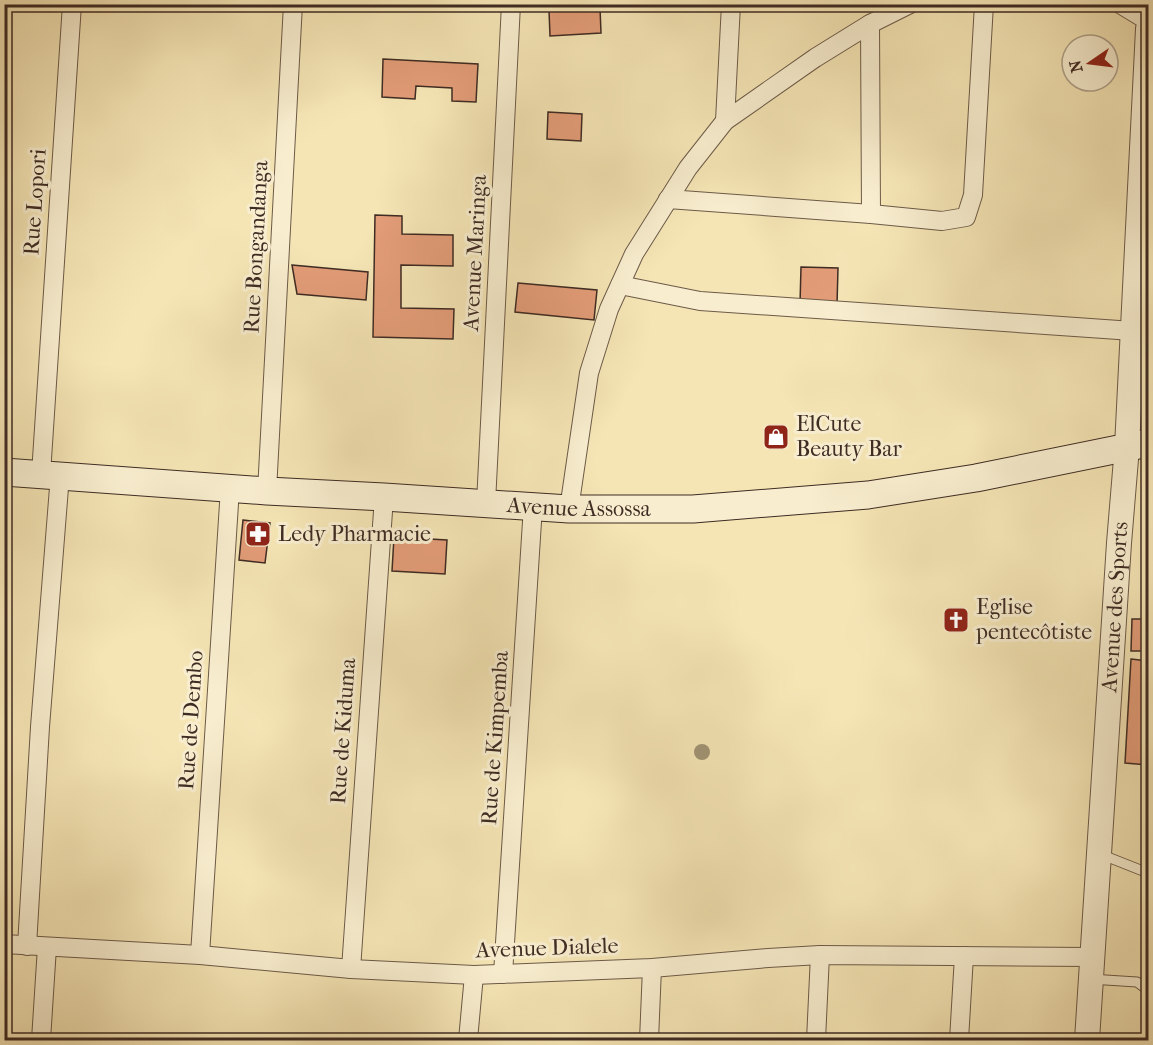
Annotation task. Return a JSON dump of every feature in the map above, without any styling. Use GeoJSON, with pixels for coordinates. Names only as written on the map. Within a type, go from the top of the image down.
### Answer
{"type":"FeatureCollection","features":[{"type":"Feature","properties":{"kind":"main road","name":"Avenue Assossa"},"geometry":{"type":"LineString","coordinates":[[4,472],[569,509],[693,509],[868,495],[976,478],[1138,445]]}},
{"type":"Feature","properties":{"kind":"street","name":"Rue Lopori"},"geometry":{"type":"LineString","coordinates":[[27,946],[40,727],[72,4]]}},
{"type":"Feature","properties":{"kind":"street","name":"Rue Bongandanga"},"geometry":{"type":"LineString","coordinates":[[267,491],[293,4]]}},
{"type":"Feature","properties":{"kind":"street","name":"Avenue Maringa"},"geometry":{"type":"LineString","coordinates":[[486,503],[511,4]]}},
{"type":"Feature","properties":{"kind":"street"},"geometry":{"type":"LineString","coordinates":[[725,121],[731,4]]}},
{"type":"Feature","properties":{"kind":"street"},"geometry":{"type":"LineString","coordinates":[[569,509],[589,374],[609,309],[634,254],[688,168],[725,121],[814,58],[870,24],[910,4]]}},
{"type":"Feature","properties":{"kind":"street"},"geometry":{"type":"LineString","coordinates":[[668,199],[871,214],[942,222],[966,218],[973,195],[984,4]]}},
{"type":"Feature","properties":{"kind":"street"},"geometry":{"type":"LineString","coordinates":[[1120,4],[1149,21]]}},
{"type":"Feature","properties":{"kind":"street"},"geometry":{"type":"LineString","coordinates":[[870,24],[871,214]]}},
{"type":"Feature","properties":{"kind":"street","name":"Avenue des Sports"},"geometry":{"type":"LineString","coordinates":[[1087,1041],[1119,543],[1138,445],[1133,331],[1149,29]]}},
{"type":"Feature","properties":{"kind":"street"},"geometry":{"type":"LineString","coordinates":[[620,285],[700,301],[1133,331]]}},
{"type":"Feature","properties":{"kind":"street","name":"Rue de Dembo"},"geometry":{"type":"LineString","coordinates":[[200,955],[230,488]]}},
{"type":"Feature","properties":{"kind":"street","name":"Rue de Kiduma"},"geometry":{"type":"LineString","coordinates":[[351,969],[384,497]]}},
{"type":"Feature","properties":{"kind":"street","name":"Rue de Kimpemba"},"geometry":{"type":"LineString","coordinates":[[503,974],[533,506]]}},
{"type":"Feature","properties":{"kind":"street","name":"Avenue Dialele"},"geometry":{"type":"LineString","coordinates":[[4,944],[200,955],[351,969],[474,975],[652,968],[820,955],[964,956],[1091,968]]}},
{"type":"Feature","properties":{"kind":"street"},"geometry":{"type":"LineString","coordinates":[[41,1041],[47,947]]}},
{"type":"Feature","properties":{"kind":"street"},"geometry":{"type":"LineString","coordinates":[[816,1041],[820,955]]}},
{"type":"Feature","properties":{"kind":"street"},"geometry":{"type":"LineString","coordinates":[[958,1041],[964,956]]}},
{"type":"Feature","properties":{"kind":"street"},"geometry":{"type":"LineString","coordinates":[[649,1041],[652,968]]}},
{"type":"Feature","properties":{"kind":"street"},"geometry":{"type":"LineString","coordinates":[[468,1041],[474,975]]}},
{"type":"Feature","properties":{"kind":"lane"},"geometry":{"type":"LineString","coordinates":[[1100,854],[1149,873]]}},
{"type":"Feature","properties":{"kind":"lane"},"geometry":{"type":"LineString","coordinates":[[1091,968],[1137,982],[1149,990]]}},
{"type":"Feature","properties":{"kind":"building"},"geometry":{"type":"Polygon","coordinates":[[[628,4],[684,4],[683,9],[628,4]]]}},
{"type":"Feature","properties":{"kind":"building"},"geometry":{"type":"Polygon","coordinates":[[[600,8],[601,33],[550,36],[549,10],[600,8]]]}},
{"type":"Feature","properties":{"kind":"building"},"geometry":{"type":"Polygon","coordinates":[[[383,59],[478,64],[476,102],[452,101],[452,88],[416,86],[415,99],[382,97],[383,59]]]}},
{"type":"Feature","properties":{"kind":"building"},"geometry":{"type":"Polygon","coordinates":[[[548,112],[582,114],[581,141],[547,139],[548,112]]]}},
{"type":"Feature","properties":{"kind":"building"},"geometry":{"type":"Polygon","coordinates":[[[375,215],[402,216],[402,234],[453,235],[453,266],[401,265],[401,308],[454,309],[453,339],[373,337],[375,215]]]}},
{"type":"Feature","properties":{"kind":"building"},"geometry":{"type":"Polygon","coordinates":[[[292,265],[368,272],[366,300],[297,294],[292,265]]]}},
{"type":"Feature","properties":{"kind":"building"},"geometry":{"type":"Polygon","coordinates":[[[801,267],[838,268],[837,305],[800,304],[801,267]]]}},
{"type":"Feature","properties":{"kind":"building"},"geometry":{"type":"Polygon","coordinates":[[[518,283],[597,290],[594,320],[515,312],[518,283]]]}},
{"type":"Feature","properties":{"kind":"building"},"geometry":{"type":"Polygon","coordinates":[[[243,520],[270,523],[265,563],[239,560],[243,520]]]}},
{"type":"Feature","properties":{"kind":"building"},"geometry":{"type":"Polygon","coordinates":[[[394,537],[447,540],[445,574],[392,571],[394,537]]]}},
{"type":"Feature","properties":{"kind":"building"},"geometry":{"type":"Polygon","coordinates":[[[1132,619],[1148,619],[1148,651],[1131,651],[1132,619]]]}},
{"type":"Feature","properties":{"kind":"building"},"geometry":{"type":"Polygon","coordinates":[[[1131,659],[1148,661],[1148,765],[1125,763],[1131,659]]]}},
{"type":"Feature","properties":{"kind":"place","name":"ElCute Beauty Bar"},"geometry":{"type":"Point","coordinates":[776,437]}},
{"type":"Feature","properties":{"kind":"place","name":"Ledy Pharmacie"},"geometry":{"type":"Point","coordinates":[258,534]}},
{"type":"Feature","properties":{"kind":"place","name":"Eglise pentecôtiste"},"geometry":{"type":"Point","coordinates":[956,620]}}]}
